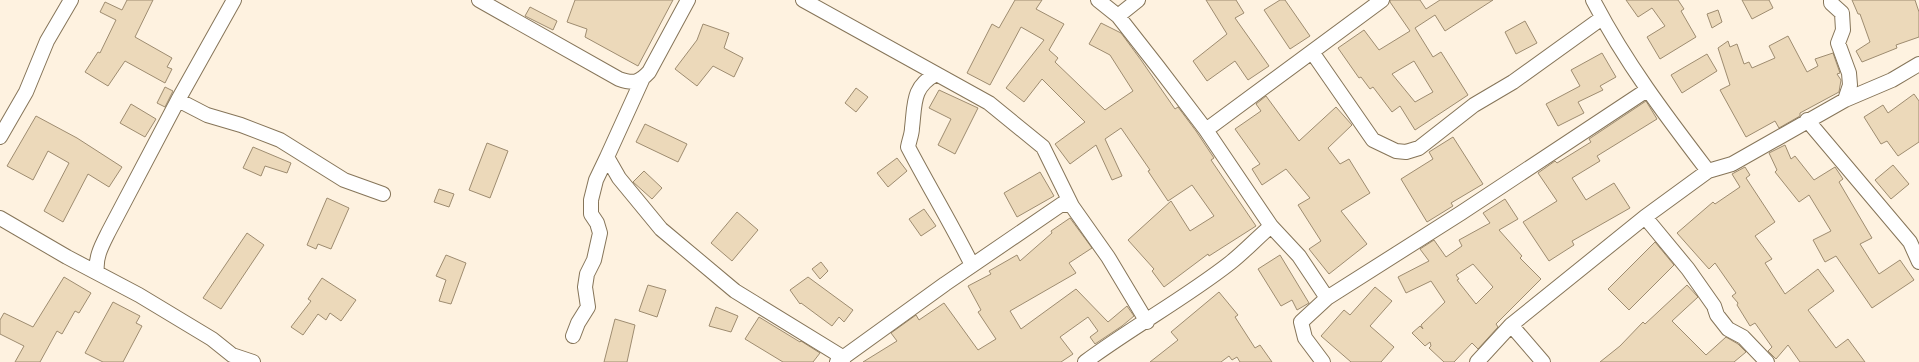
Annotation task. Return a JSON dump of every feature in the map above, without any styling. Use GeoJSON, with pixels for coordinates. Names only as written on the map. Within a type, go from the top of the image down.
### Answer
{"type":"FeatureCollection","features":[{"type":"Feature","properties":{"kind":"street"},"geometry":{"type":"LineString","coordinates":[[0,137],[26,92],[47,41],[71,0]]}},
{"type":"Feature","properties":{"kind":"street"},"geometry":{"type":"LineString","coordinates":[[97,272],[96,264],[98,254],[109,231],[178,100],[234,0]]}},
{"type":"Feature","properties":{"kind":"street"},"geometry":{"type":"LineString","coordinates":[[479,0],[619,79],[635,82],[642,80]]}},
{"type":"Feature","properties":{"kind":"street"},"geometry":{"type":"LineString","coordinates":[[573,336],[578,323],[588,307],[585,288],[587,274],[594,260],[600,233],[592,214],[591,200],[596,180],[642,80],[649,72],[688,0]]}},
{"type":"Feature","properties":{"kind":"street"},"geometry":{"type":"LineString","coordinates":[[803,0],[989,103],[1043,147],[1072,206],[1108,257],[1147,322]]}},
{"type":"Feature","properties":{"kind":"street"},"geometry":{"type":"LineString","coordinates":[[1098,0],[1118,16],[1206,130],[1271,226],[1299,256],[1327,298]]}},
{"type":"Feature","properties":{"kind":"street"},"geometry":{"type":"LineString","coordinates":[[1118,16],[1138,0]]}},
{"type":"Feature","properties":{"kind":"street"},"geometry":{"type":"LineString","coordinates":[[1206,130],[1382,0]]}},
{"type":"Feature","properties":{"kind":"street"},"geometry":{"type":"LineString","coordinates":[[1593,0],[1602,18],[1647,90],[1708,171]]}},
{"type":"Feature","properties":{"kind":"street"},"geometry":{"type":"LineString","coordinates":[[1831,0],[1831,4],[1842,13],[1843,30],[1838,44],[1847,65],[1850,84],[1845,100]]}},
{"type":"Feature","properties":{"kind":"street"},"geometry":{"type":"LineString","coordinates":[[1312,52],[1373,140],[1384,147],[1406,152],[1419,148],[1474,105],[1513,82],[1602,18]]}},
{"type":"Feature","properties":{"kind":"street"},"geometry":{"type":"LineString","coordinates":[[1477,362],[1511,325],[1645,217],[1708,171],[1732,164],[1807,120],[1845,100],[1892,80],[1919,64]]}},
{"type":"Feature","properties":{"kind":"street"},"geometry":{"type":"LineString","coordinates":[[936,74],[929,78],[918,90],[913,108],[912,129],[908,147],[927,184],[946,214],[972,266]]}},
{"type":"Feature","properties":{"kind":"street"},"geometry":{"type":"LineString","coordinates":[[1323,362],[1305,338],[1301,322],[1327,298],[1462,213],[1647,90]]}},
{"type":"Feature","properties":{"kind":"street"},"geometry":{"type":"LineString","coordinates":[[178,100],[207,115],[241,125],[280,140],[344,180],[382,194]]}},
{"type":"Feature","properties":{"kind":"street"},"geometry":{"type":"LineString","coordinates":[[1807,120],[1915,239],[1919,262]]}},
{"type":"Feature","properties":{"kind":"street"},"geometry":{"type":"LineString","coordinates":[[607,157],[619,178],[667,234],[735,291],[841,360],[972,266],[1062,204],[1072,206]]}},
{"type":"Feature","properties":{"kind":"street"},"geometry":{"type":"LineString","coordinates":[[1645,217],[1688,269],[1714,306],[1717,315],[1728,329],[1744,337],[1767,362]]}},
{"type":"Feature","properties":{"kind":"street"},"geometry":{"type":"LineString","coordinates":[[0,218],[188,324],[232,358],[252,362]]}},
{"type":"Feature","properties":{"kind":"street"},"geometry":{"type":"LineString","coordinates":[[1085,362],[1147,322],[1230,263],[1271,226]]}},
{"type":"Feature","properties":{"kind":"street"},"geometry":{"type":"LineString","coordinates":[[1511,325],[1544,362]]}},
{"type":"Feature","properties":{"kind":"building"},"geometry":{"type":"Polygon","coordinates":[[[127,0],[153,0],[135,37],[172,58],[167,67],[172,69],[165,83],[125,61],[108,86],[85,72],[98,52],[100,53],[116,20],[100,12],[105,2],[122,10],[127,0]]]}},
{"type":"Feature","properties":{"kind":"building"},"geometry":{"type":"Polygon","coordinates":[[[575,0],[673,0],[638,66],[585,37],[587,29],[567,22],[575,0]]]}},
{"type":"Feature","properties":{"kind":"building"},"geometry":{"type":"Polygon","coordinates":[[[1015,0],[1042,0],[1036,9],[1064,24],[1049,50],[1058,58],[1055,62],[1105,110],[1133,91],[1110,55],[1089,44],[1101,23],[1121,33],[1175,109],[1178,107],[1196,131],[1214,158],[1211,160],[1256,226],[1209,256],[1208,254],[1164,287],[1152,271],[1154,269],[1128,240],[1171,201],[1190,231],[1214,216],[1192,185],[1168,201],[1148,171],[1150,170],[1121,128],[1105,139],[1122,176],[1112,180],[1096,145],[1070,164],[1055,144],[1085,122],[1042,79],[1024,102],[1006,88],[1044,40],[1021,27],[990,85],[967,73],[992,24],[999,28],[1015,0]]]}},
{"type":"Feature","properties":{"kind":"building"},"geometry":{"type":"Polygon","coordinates":[[[1206,0],[1236,0],[1244,13],[1235,18],[1269,66],[1248,80],[1235,61],[1207,81],[1193,61],[1227,34],[1206,0]]]}},
{"type":"Feature","properties":{"kind":"building"},"geometry":{"type":"Polygon","coordinates":[[[1280,0],[1285,0],[1310,36],[1290,49],[1264,10],[1280,0]]]}},
{"type":"Feature","properties":{"kind":"building"},"geometry":{"type":"Polygon","coordinates":[[[1390,0],[1420,0],[1426,9],[1440,0],[1493,0],[1445,31],[1435,15],[1415,28],[1433,57],[1441,52],[1468,95],[1415,130],[1400,106],[1392,112],[1373,87],[1370,89],[1361,77],[1359,78],[1338,48],[1364,30],[1379,50],[1410,31],[1390,0]],[[1414,61],[1392,74],[1415,102],[1433,92],[1414,61]]]}},
{"type":"Feature","properties":{"kind":"building"},"geometry":{"type":"Polygon","coordinates":[[[1626,0],[1678,0],[1684,9],[1681,11],[1696,37],[1660,59],[1647,37],[1665,26],[1652,8],[1638,17],[1626,0]]]}},
{"type":"Feature","properties":{"kind":"building"},"geometry":{"type":"Polygon","coordinates":[[[1742,0],[1769,0],[1773,8],[1752,19],[1742,0]]]}},
{"type":"Feature","properties":{"kind":"building"},"geometry":{"type":"Polygon","coordinates":[[[1852,0],[1915,0],[1919,12],[1919,37],[1896,45],[1897,48],[1862,62],[1856,51],[1870,42],[1860,14],[1858,14],[1852,0]]]}},
{"type":"Feature","properties":{"kind":"building"},"geometry":{"type":"Polygon","coordinates":[[[530,7],[557,21],[553,30],[525,16],[530,7]]]}},
{"type":"Feature","properties":{"kind":"building"},"geometry":{"type":"Polygon","coordinates":[[[1718,10],[1722,22],[1712,28],[1707,14],[1718,10]]]}},
{"type":"Feature","properties":{"kind":"building"},"geometry":{"type":"Polygon","coordinates":[[[1525,21],[1537,43],[1516,54],[1505,32],[1525,21]]]}},
{"type":"Feature","properties":{"kind":"building"},"geometry":{"type":"Polygon","coordinates":[[[703,24],[729,33],[724,48],[743,58],[734,77],[713,66],[697,86],[675,69],[697,40],[703,24]]]}},
{"type":"Feature","properties":{"kind":"building"},"geometry":{"type":"Polygon","coordinates":[[[1788,36],[1807,72],[1818,66],[1815,59],[1833,53],[1840,73],[1837,74],[1841,80],[1839,92],[1800,113],[1800,116],[1779,128],[1775,121],[1746,137],[1720,90],[1730,85],[1718,48],[1728,41],[1730,47],[1737,44],[1744,64],[1749,62],[1752,68],[1775,58],[1769,46],[1788,36]]]}},
{"type":"Feature","properties":{"kind":"building"},"geometry":{"type":"Polygon","coordinates":[[[1602,53],[1616,77],[1600,86],[1603,90],[1578,102],[1584,113],[1558,126],[1546,104],[1580,86],[1571,70],[1602,53]]]}},
{"type":"Feature","properties":{"kind":"building"},"geometry":{"type":"Polygon","coordinates":[[[1707,54],[1717,71],[1682,93],[1671,75],[1707,54]]]}},
{"type":"Feature","properties":{"kind":"building"},"geometry":{"type":"Polygon","coordinates":[[[165,87],[173,91],[165,107],[157,103],[165,87]]]}},
{"type":"Feature","properties":{"kind":"building"},"geometry":{"type":"Polygon","coordinates":[[[856,88],[868,97],[856,112],[845,103],[856,88]]]}},
{"type":"Feature","properties":{"kind":"building"},"geometry":{"type":"Polygon","coordinates":[[[939,90],[978,108],[955,154],[938,145],[951,119],[929,108],[939,90]]]}},
{"type":"Feature","properties":{"kind":"building"},"geometry":{"type":"Polygon","coordinates":[[[1914,94],[1919,101],[1919,142],[1898,156],[1887,141],[1881,144],[1864,117],[1883,105],[1888,113],[1914,94]]]}},
{"type":"Feature","properties":{"kind":"building"},"geometry":{"type":"Polygon","coordinates":[[[1266,96],[1299,141],[1336,107],[1352,125],[1328,148],[1340,164],[1349,159],[1370,193],[1341,211],[1367,244],[1329,274],[1309,249],[1321,241],[1298,205],[1310,198],[1286,169],[1262,185],[1252,169],[1260,164],[1235,129],[1261,111],[1256,104],[1266,96]]]}},
{"type":"Feature","properties":{"kind":"building"},"geometry":{"type":"Polygon","coordinates":[[[1646,101],[1657,119],[1597,156],[1600,161],[1572,178],[1586,200],[1614,183],[1630,208],[1572,241],[1574,245],[1549,261],[1523,222],[1557,201],[1538,173],[1555,161],[1557,163],[1591,142],[1589,139],[1646,101]]]}},
{"type":"Feature","properties":{"kind":"building"},"geometry":{"type":"Polygon","coordinates":[[[131,104],[156,119],[145,137],[120,123],[131,104]]]}},
{"type":"Feature","properties":{"kind":"building"},"geometry":{"type":"Polygon","coordinates":[[[36,116],[77,138],[122,167],[109,187],[88,174],[63,222],[44,211],[69,163],[48,151],[33,180],[7,166],[36,116]]]}},
{"type":"Feature","properties":{"kind":"building"},"geometry":{"type":"Polygon","coordinates":[[[645,124],[687,144],[678,162],[636,142],[645,124]]]}},
{"type":"Feature","properties":{"kind":"building"},"geometry":{"type":"Polygon","coordinates":[[[1453,137],[1483,184],[1451,203],[1453,206],[1427,222],[1401,179],[1433,159],[1429,152],[1453,137]]]}},
{"type":"Feature","properties":{"kind":"building"},"geometry":{"type":"Polygon","coordinates":[[[487,143],[508,151],[490,198],[469,190],[487,143]]]}},
{"type":"Feature","properties":{"kind":"building"},"geometry":{"type":"Polygon","coordinates":[[[1785,145],[1791,159],[1795,156],[1814,180],[1835,167],[1843,179],[1839,182],[1872,238],[1860,244],[1879,274],[1900,260],[1914,280],[1872,308],[1836,256],[1825,262],[1813,240],[1831,231],[1809,195],[1799,202],[1775,172],[1777,170],[1769,153],[1785,145]]]}},
{"type":"Feature","properties":{"kind":"building"},"geometry":{"type":"Polygon","coordinates":[[[253,147],[291,163],[287,173],[265,166],[261,176],[243,168],[253,147]]]}},
{"type":"Feature","properties":{"kind":"building"},"geometry":{"type":"Polygon","coordinates":[[[897,158],[907,171],[888,187],[877,173],[897,158]]]}},
{"type":"Feature","properties":{"kind":"building"},"geometry":{"type":"Polygon","coordinates":[[[1893,165],[1909,184],[1891,199],[1875,180],[1893,165]]]}},
{"type":"Feature","properties":{"kind":"building"},"geometry":{"type":"Polygon","coordinates":[[[1745,167],[1750,175],[1746,178],[1775,222],[1755,236],[1772,259],[1765,263],[1785,294],[1818,269],[1834,291],[1808,310],[1836,348],[1848,339],[1865,362],[1800,362],[1788,345],[1776,359],[1768,351],[1772,347],[1755,323],[1750,326],[1737,305],[1738,303],[1732,296],[1736,293],[1715,263],[1709,269],[1677,233],[1713,202],[1715,204],[1740,187],[1732,174],[1745,167]]]}},
{"type":"Feature","properties":{"kind":"building"},"geometry":{"type":"Polygon","coordinates":[[[644,171],[662,188],[652,199],[633,182],[644,171]]]}},
{"type":"Feature","properties":{"kind":"building"},"geometry":{"type":"Polygon","coordinates":[[[1040,172],[1054,196],[1017,217],[1004,193],[1040,172]]]}},
{"type":"Feature","properties":{"kind":"building"},"geometry":{"type":"Polygon","coordinates":[[[439,189],[454,194],[449,207],[434,202],[439,189]]]}},
{"type":"Feature","properties":{"kind":"building"},"geometry":{"type":"Polygon","coordinates":[[[327,198],[349,208],[331,249],[318,244],[316,249],[307,245],[327,198]]]}},
{"type":"Feature","properties":{"kind":"building"},"geometry":{"type":"Polygon","coordinates":[[[1505,199],[1518,219],[1499,230],[1522,256],[1520,258],[1541,279],[1496,324],[1498,327],[1478,349],[1472,343],[1454,362],[1444,362],[1429,348],[1431,346],[1430,342],[1425,346],[1412,333],[1420,326],[1423,329],[1421,325],[1445,302],[1431,281],[1406,293],[1398,277],[1429,261],[1420,249],[1434,240],[1446,257],[1462,246],[1459,240],[1490,223],[1483,213],[1505,199]],[[1473,264],[1456,275],[1459,279],[1457,280],[1476,304],[1493,287],[1473,264]]]}},
{"type":"Feature","properties":{"kind":"building"},"geometry":{"type":"Polygon","coordinates":[[[924,209],[936,226],[921,236],[909,219],[924,209]]]}},
{"type":"Feature","properties":{"kind":"building"},"geometry":{"type":"Polygon","coordinates":[[[737,212],[758,230],[732,261],[711,243],[737,212]]]}},
{"type":"Feature","properties":{"kind":"building"},"geometry":{"type":"Polygon","coordinates":[[[1070,218],[1092,248],[1069,263],[1076,273],[1010,311],[1021,329],[1076,289],[1108,322],[1127,306],[1134,316],[1122,326],[1095,344],[1090,337],[1098,331],[1088,317],[1060,337],[1073,354],[1061,362],[863,362],[897,341],[891,333],[916,315],[919,320],[944,303],[978,350],[996,339],[978,312],[981,310],[968,286],[991,274],[989,271],[1017,255],[1020,261],[1052,233],[1051,231],[1070,218]]]}},
{"type":"Feature","properties":{"kind":"building"},"geometry":{"type":"Polygon","coordinates":[[[247,233],[264,245],[221,309],[203,298],[247,233]]]}},
{"type":"Feature","properties":{"kind":"building"},"geometry":{"type":"Polygon","coordinates":[[[1655,242],[1674,265],[1629,310],[1608,289],[1655,242]]]}},
{"type":"Feature","properties":{"kind":"building"},"geometry":{"type":"Polygon","coordinates":[[[446,255],[466,263],[451,304],[439,301],[446,280],[436,276],[446,255]]]}},
{"type":"Feature","properties":{"kind":"building"},"geometry":{"type":"Polygon","coordinates":[[[1280,255],[1309,303],[1297,310],[1292,300],[1281,306],[1258,269],[1280,255]]]}},
{"type":"Feature","properties":{"kind":"building"},"geometry":{"type":"Polygon","coordinates":[[[821,262],[828,271],[820,279],[812,269],[821,262]]]}},
{"type":"Feature","properties":{"kind":"building"},"geometry":{"type":"Polygon","coordinates":[[[64,277],[91,293],[79,313],[75,311],[62,334],[57,331],[40,362],[15,362],[24,346],[0,334],[0,320],[4,313],[33,327],[64,277]]]}},
{"type":"Feature","properties":{"kind":"building"},"geometry":{"type":"Polygon","coordinates":[[[808,277],[853,310],[844,322],[839,317],[832,326],[801,303],[800,304],[790,290],[808,277]]]}},
{"type":"Feature","properties":{"kind":"building"},"geometry":{"type":"Polygon","coordinates":[[[322,278],[356,300],[341,321],[330,313],[326,320],[318,314],[303,335],[291,327],[311,301],[308,299],[322,278]]]}},
{"type":"Feature","properties":{"kind":"building"},"geometry":{"type":"Polygon","coordinates":[[[648,285],[666,290],[657,317],[639,311],[648,285]]]}},
{"type":"Feature","properties":{"kind":"building"},"geometry":{"type":"Polygon","coordinates":[[[1687,285],[1698,297],[1672,321],[1706,355],[1726,337],[1738,344],[1746,352],[1734,362],[1600,362],[1620,346],[1643,322],[1645,324],[1687,285]]]}},
{"type":"Feature","properties":{"kind":"building"},"geometry":{"type":"Polygon","coordinates":[[[1375,287],[1392,301],[1370,326],[1394,347],[1381,362],[1351,362],[1321,336],[1344,310],[1350,315],[1375,287]]]}},
{"type":"Feature","properties":{"kind":"building"},"geometry":{"type":"Polygon","coordinates":[[[1219,292],[1238,315],[1235,317],[1255,348],[1260,345],[1272,362],[1240,362],[1237,357],[1232,360],[1229,356],[1221,362],[1150,362],[1178,340],[1171,332],[1219,292]]]}},
{"type":"Feature","properties":{"kind":"building"},"geometry":{"type":"Polygon","coordinates":[[[113,302],[140,316],[136,323],[142,326],[123,362],[103,362],[85,353],[113,302]]]}},
{"type":"Feature","properties":{"kind":"building"},"geometry":{"type":"Polygon","coordinates":[[[716,307],[738,316],[731,332],[709,326],[716,307]]]}},
{"type":"Feature","properties":{"kind":"building"},"geometry":{"type":"Polygon","coordinates":[[[759,317],[820,353],[813,362],[783,362],[745,339],[759,317]]]}},
{"type":"Feature","properties":{"kind":"building"},"geometry":{"type":"Polygon","coordinates":[[[615,319],[635,325],[627,362],[604,362],[615,319]]]}}]}
